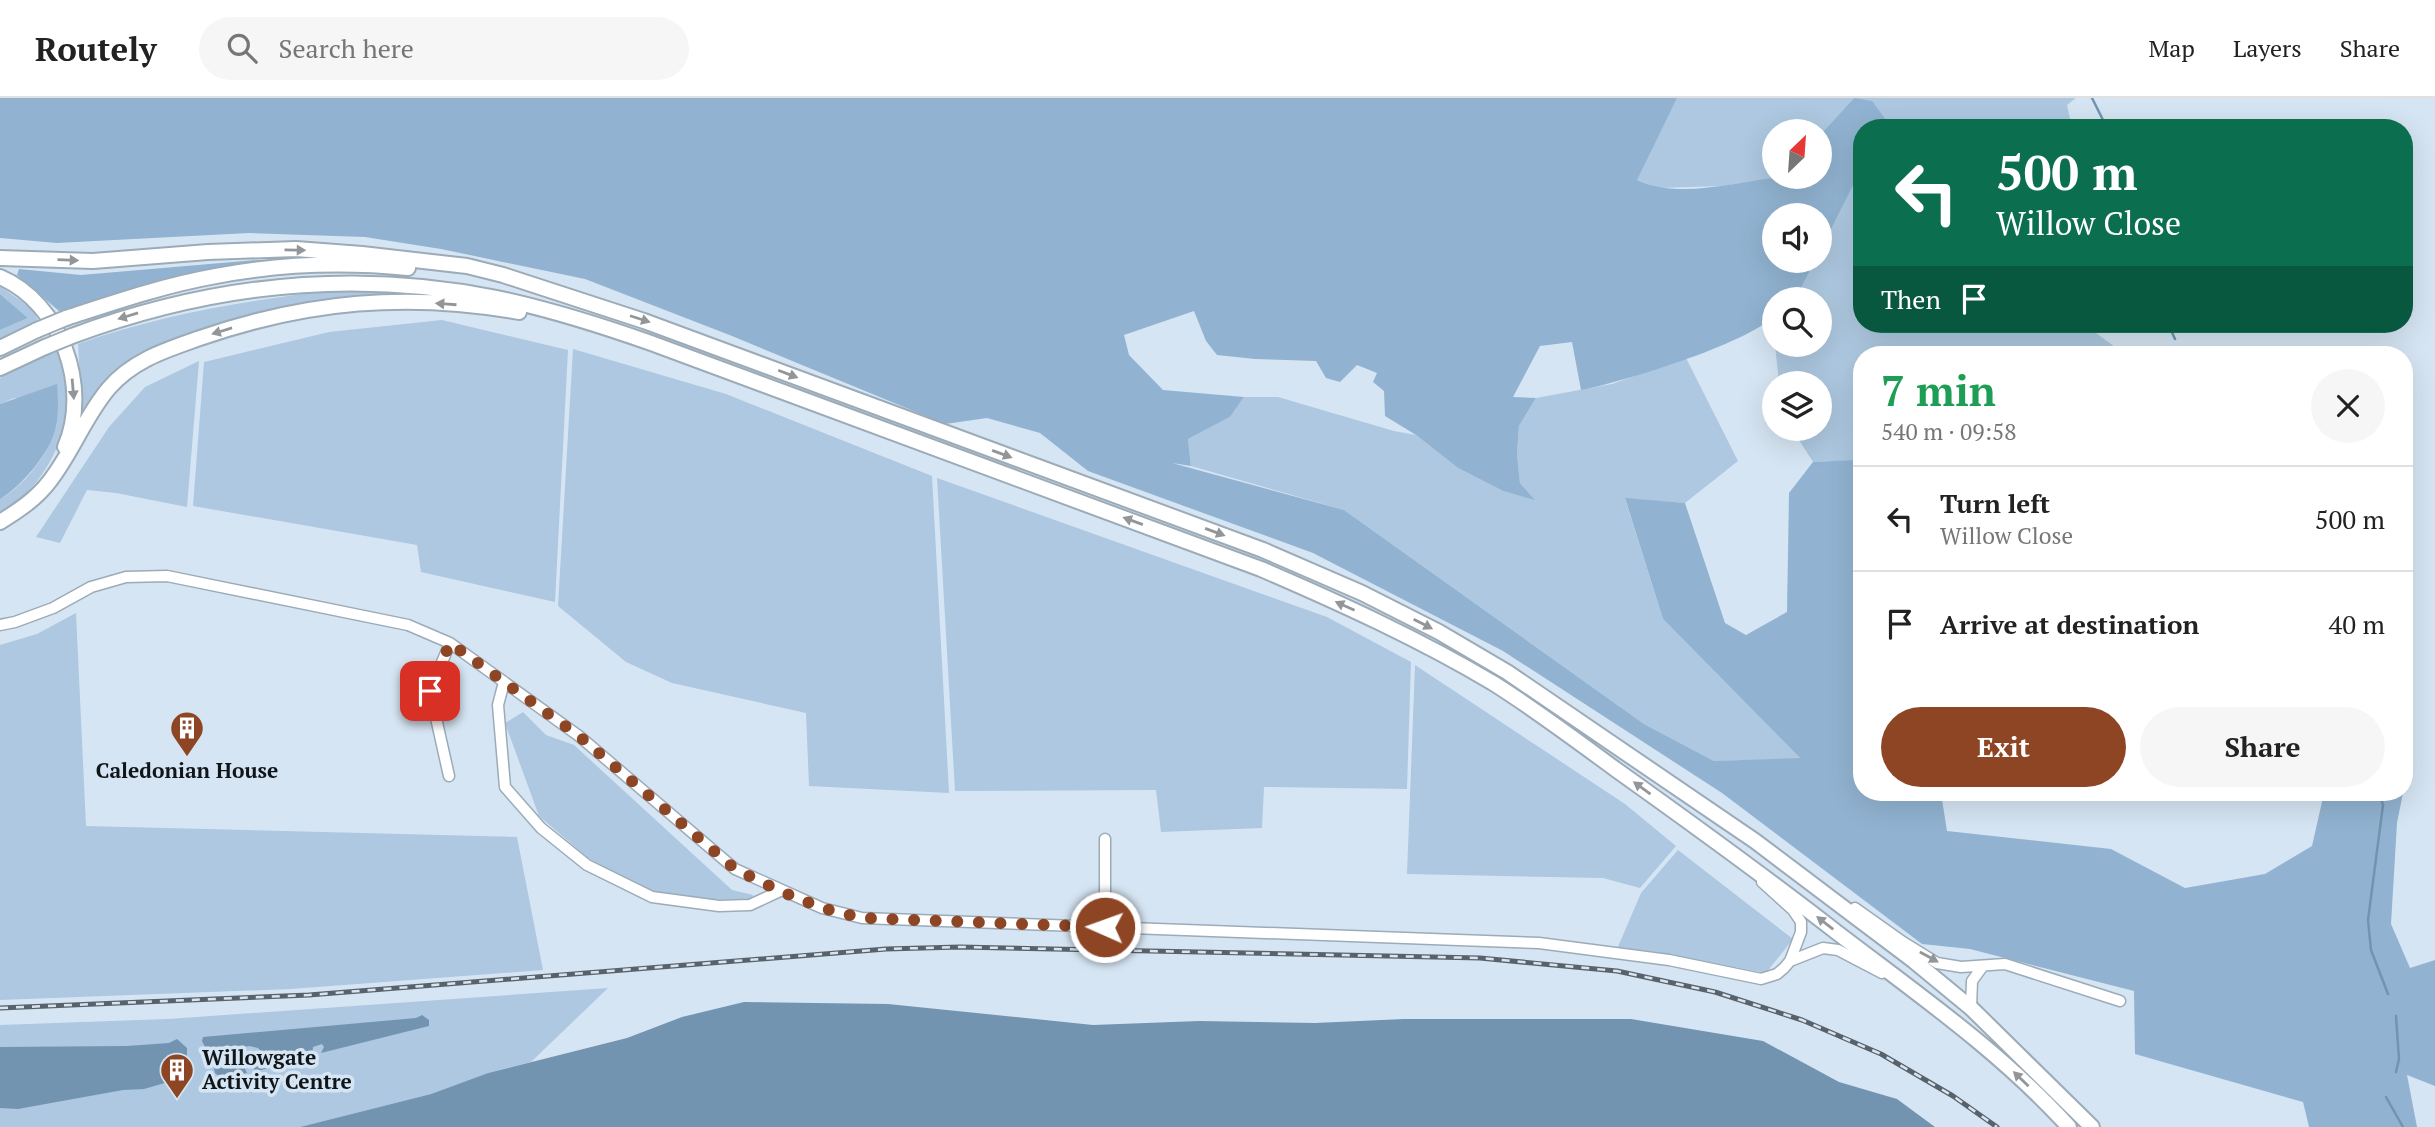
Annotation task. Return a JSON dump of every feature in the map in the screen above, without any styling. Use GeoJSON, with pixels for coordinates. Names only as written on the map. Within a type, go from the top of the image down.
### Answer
{"type":"FeatureCollection","features":[{"type":"Feature","properties":{"kind":"highway"},"geometry":{"type":"LineString","coordinates":[[0,258],[93,261],[208,252],[296,249],[467,265],[656,325],[1250,545],[1362,593],[1439,632],[1507,672],[1755,841],[1914,961],[1971,1008],[2092,1127]]}},
{"type":"Feature","properties":{"kind":"highway"},"geometry":{"type":"LineString","coordinates":[[0,348],[66,318],[123,299],[215,276],[296,267],[383,266],[430,270],[514,283],[575,299]]}},
{"type":"Feature","properties":{"kind":"highway"},"geometry":{"type":"LineString","coordinates":[[0,276],[26,292],[45,311],[58,332],[71,368],[74,416],[67,443],[48,484]]}},
{"type":"Feature","properties":{"kind":"highway"},"geometry":{"type":"LineString","coordinates":[[0,368],[72,335],[146,310],[228,292],[315,283],[368,282],[496,298],[610,329],[1261,569],[1353,609],[1494,684],[1743,860],[1951,1018],[2007,1064],[2069,1127]]}},
{"type":"Feature","properties":{"kind":"highway"},"geometry":{"type":"LineString","coordinates":[[0,519],[33,499],[48,484],[97,404],[124,374],[159,352],[260,320],[335,304],[396,301],[506,310],[610,329]]}},
{"type":"Feature","properties":{"kind":"highway"},"geometry":{"type":"LineString","coordinates":[[0,519],[32,492],[67,443]]}},
{"type":"Feature","properties":{"kind":"street"},"geometry":{"type":"LineString","coordinates":[[0,625],[53,608],[91,587],[126,577],[167,576],[408,625],[450,643],[579,736],[735,869],[822,908],[862,918],[1539,943],[1669,960],[1761,979],[1777,974],[1790,961],[1823,948],[1838,950],[1906,986]]}},
{"type":"Feature","properties":{"kind":"street"},"geometry":{"type":"LineString","coordinates":[[449,776],[430,691],[450,643]]}},
{"type":"Feature","properties":{"kind":"street"},"geometry":{"type":"LineString","coordinates":[[504,682],[498,705],[505,787],[541,828],[587,865],[652,897],[719,906],[750,905],[780,891]]}},
{"type":"Feature","properties":{"kind":"street"},"geometry":{"type":"LineString","coordinates":[[1105,839],[1105,927]]}},
{"type":"Feature","properties":{"kind":"street"},"geometry":{"type":"LineString","coordinates":[[1743,860],[1769,890],[1791,907],[1799,918],[1801,932],[1790,961]]}},
{"type":"Feature","properties":{"kind":"street"},"geometry":{"type":"LineString","coordinates":[[1829,897],[1853,907],[1903,942],[1948,966],[2005,964],[2120,1001]]}},
{"type":"Feature","properties":{"kind":"street"},"geometry":{"type":"LineString","coordinates":[[1971,1008],[1972,981],[1983,966]]}},
{"type":"Feature","properties":{"kind":"shaded area"},"geometry":{"type":"Polygon","coordinates":[[[0,98],[1677,98],[1637,180],[1671,189],[1709,188],[1762,180],[1762,189],[1832,189],[1832,122],[1854,98],[1872,101],[1885,119],[1853,119],[1853,186],[1832,227],[1832,203],[1762,203],[1762,273],[1809,273],[1802,287],[1762,287],[1762,325],[1712,350],[1625,379],[1581,390],[1572,342],[1540,346],[1513,397],[1536,398],[1519,426],[1517,454],[1520,483],[1535,500],[1503,491],[1458,468],[1416,435],[1385,416],[1384,391],[1373,382],[1377,373],[1357,365],[1340,382],[1326,378],[1316,361],[1217,355],[1206,341],[1194,311],[1124,335],[1129,355],[1163,390],[1244,397],[1230,417],[1188,439],[1191,466],[1172,463],[1344,510],[1644,724],[1714,761],[1800,758],[1663,619],[1625,498],[1685,503],[1725,623],[1746,635],[1787,612],[1789,493],[1813,462],[1853,460],[1853,801],[1942,801],[1947,831],[2111,849],[2185,888],[2265,874],[2312,846],[2322,801],[2401,801],[2397,823],[2391,924],[2410,968],[2435,960],[2435,1086],[2407,1075],[2417,1127],[2309,1127],[2303,1102],[2135,1054],[2134,991],[1970,949],[1922,944],[1722,793],[1503,651],[1313,553],[1088,471],[1040,433],[987,418],[945,424],[585,279],[441,249],[365,237],[249,233],[57,243],[0,238],[0,98]]]}},
{"type":"Feature","properties":{"kind":"shaded area"},"geometry":{"type":"Polygon","coordinates":[[[1677,98],[1854,98],[1832,122],[1832,119],[1762,119],[1762,180],[1722,186],[1658,188],[1637,180],[1677,98]]]}},
{"type":"Feature","properties":{"kind":"shaded area"},"geometry":{"type":"Polygon","coordinates":[[[1854,98],[2076,98],[2067,105],[2070,119],[1885,119],[1854,98]]]}},
{"type":"Feature","properties":{"kind":"shaded area"},"geometry":{"type":"Polygon","coordinates":[[[1853,186],[1853,333],[2096,333],[2114,346],[1853,346],[1853,460],[1813,462],[1800,441],[1832,441],[1832,371],[1778,371],[1776,357],[1832,357],[1832,287],[1802,287],[1809,273],[1832,273],[1832,227],[1853,186]]]}},
{"type":"Feature","properties":{"kind":"shaded area"},"geometry":{"type":"Polygon","coordinates":[[[332,259],[185,275],[59,311],[17,275],[19,269],[81,275],[257,260],[332,259]]]}},
{"type":"Feature","properties":{"kind":"shaded area"},"geometry":{"type":"Polygon","coordinates":[[[0,286],[31,308],[38,320],[0,339],[0,330],[28,318],[0,294],[0,286]]]}},
{"type":"Feature","properties":{"kind":"shaded area"},"geometry":{"type":"Polygon","coordinates":[[[370,286],[417,290],[417,295],[355,298],[171,345],[90,410],[82,410],[78,344],[150,322],[222,306],[370,286]]]}},
{"type":"Feature","properties":{"kind":"shaded area"},"geometry":{"type":"Polygon","coordinates":[[[0,294],[28,318],[0,330],[0,294]]]}},
{"type":"Feature","properties":{"kind":"shaded area"},"geometry":{"type":"Polygon","coordinates":[[[442,320],[568,350],[555,602],[421,572],[417,545],[193,506],[204,362],[329,332],[442,320]]]}},
{"type":"Feature","properties":{"kind":"shaded area"},"geometry":{"type":"Polygon","coordinates":[[[573,349],[726,394],[932,476],[949,793],[809,786],[806,713],[672,683],[626,662],[558,606],[573,349]]]}},
{"type":"Feature","properties":{"kind":"shaded area"},"geometry":{"type":"Polygon","coordinates":[[[58,351],[65,384],[66,407],[64,426],[58,443],[51,460],[29,491],[0,514],[0,499],[26,479],[46,451],[56,428],[58,404],[14,398],[0,404],[0,378],[27,362],[58,351]]]}},
{"type":"Feature","properties":{"kind":"shaded area"},"geometry":{"type":"Polygon","coordinates":[[[1686,358],[1738,461],[1685,503],[1625,499],[1663,619],[1801,759],[1714,761],[1644,724],[1344,510],[1191,466],[1188,439],[1230,417],[1244,397],[1278,397],[1416,435],[1458,468],[1503,491],[1534,499],[1520,483],[1517,454],[1519,426],[1536,398],[1612,384],[1686,358]]]}},
{"type":"Feature","properties":{"kind":"shaded area"},"geometry":{"type":"Polygon","coordinates":[[[199,361],[187,507],[87,490],[60,543],[36,537],[109,427],[145,387],[199,361]]]}},
{"type":"Feature","properties":{"kind":"shaded area"},"geometry":{"type":"Polygon","coordinates":[[[57,384],[57,422],[53,437],[42,458],[26,478],[0,499],[0,404],[57,384]]]}},
{"type":"Feature","properties":{"kind":"shaded area"},"geometry":{"type":"Polygon","coordinates":[[[937,478],[1327,617],[1411,662],[1407,789],[1264,787],[1262,828],[1161,832],[1156,790],[955,791],[937,478]]]}},
{"type":"Feature","properties":{"kind":"shaded area"},"geometry":{"type":"Polygon","coordinates":[[[76,613],[86,826],[517,837],[543,970],[291,989],[0,1000],[0,645],[37,634],[76,613]]]}},
{"type":"Feature","properties":{"kind":"shaded area"},"geometry":{"type":"Polygon","coordinates":[[[1415,665],[1625,804],[1676,846],[1640,888],[1603,878],[1407,874],[1415,665]]]}},
{"type":"Feature","properties":{"kind":"shaded area"},"geometry":{"type":"Polygon","coordinates":[[[523,712],[546,735],[574,745],[732,890],[753,895],[751,900],[685,899],[647,890],[588,858],[539,816],[505,723],[523,712]]]}},
{"type":"Feature","properties":{"kind":"shaded area"},"geometry":{"type":"Polygon","coordinates":[[[1678,850],[1793,939],[1766,973],[1651,951],[1617,949],[1641,893],[1678,850]]]}},
{"type":"Feature","properties":{"kind":"shaded area"},"geometry":{"type":"Polygon","coordinates":[[[608,988],[531,1062],[488,1073],[431,1094],[300,1127],[0,1127],[0,1025],[168,1019],[608,988]]]}},
{"type":"Feature","properties":{"kind":"shaded area"},"geometry":{"type":"Polygon","coordinates":[[[744,1002],[888,1004],[1093,1025],[1199,1021],[1315,1023],[1404,1019],[1631,1019],[1763,1041],[1839,1082],[1897,1099],[1935,1127],[300,1127],[431,1094],[488,1073],[627,1038],[682,1017],[744,1002]]]}},
{"type":"Feature","properties":{"kind":"shaded area"},"geometry":{"type":"Polygon","coordinates":[[[422,1015],[429,1020],[429,1026],[321,1053],[324,1047],[322,1044],[313,1047],[312,1056],[254,1072],[255,1061],[262,1052],[258,1048],[249,1046],[231,1050],[229,1056],[237,1063],[242,1062],[247,1073],[220,1077],[215,1073],[202,1041],[203,1037],[416,1018],[422,1015]]]}},
{"type":"Feature","properties":{"kind":"shaded area"},"geometry":{"type":"Polygon","coordinates":[[[177,1039],[187,1048],[187,1072],[182,1078],[144,1089],[123,1090],[18,1109],[0,1108],[0,1047],[127,1046],[169,1043],[177,1039]]]}},
{"type":"Feature","properties":{"kind":"waterway"},"geometry":{"type":"LineString","coordinates":[[2092,98],[2102,119]]}},
{"type":"Feature","properties":{"kind":"waterway"},"geometry":{"type":"LineString","coordinates":[[2172,333],[2175,339]]}},
{"type":"Feature","properties":{"kind":"waterway"},"geometry":{"type":"LineString","coordinates":[[2382,801],[2368,920],[2371,950],[2388,994]]}},
{"type":"Feature","properties":{"kind":"waterway"},"geometry":{"type":"LineString","coordinates":[[2396,1016],[2399,1059],[2396,1072]]}},
{"type":"Feature","properties":{"kind":"waterway"},"geometry":{"type":"LineString","coordinates":[[2386,1097],[2403,1127]]}},
{"type":"Feature","properties":{"kind":"railway"},"geometry":{"type":"LineString","coordinates":[[0,1008],[309,995],[886,949],[960,947],[1480,958],[1617,971],[1715,992],[1802,1020],[1881,1054],[1953,1096],[1997,1127]]}},
{"type":"Feature","properties":{"kind":"place","name":"Caledonian House"},"geometry":{"type":"Point","coordinates":[187,758]}},
{"type":"Feature","properties":{"kind":"place","name":"Willowgate Activity Centre"},"geometry":{"type":"Point","coordinates":[177,1100]}},
{"type":"Feature","properties":{"kind":"route"},"geometry":{"type":"LineString","coordinates":[[430,691],[450,643],[579,736],[735,869],[822,908],[862,918],[1105,927]]}}]}
